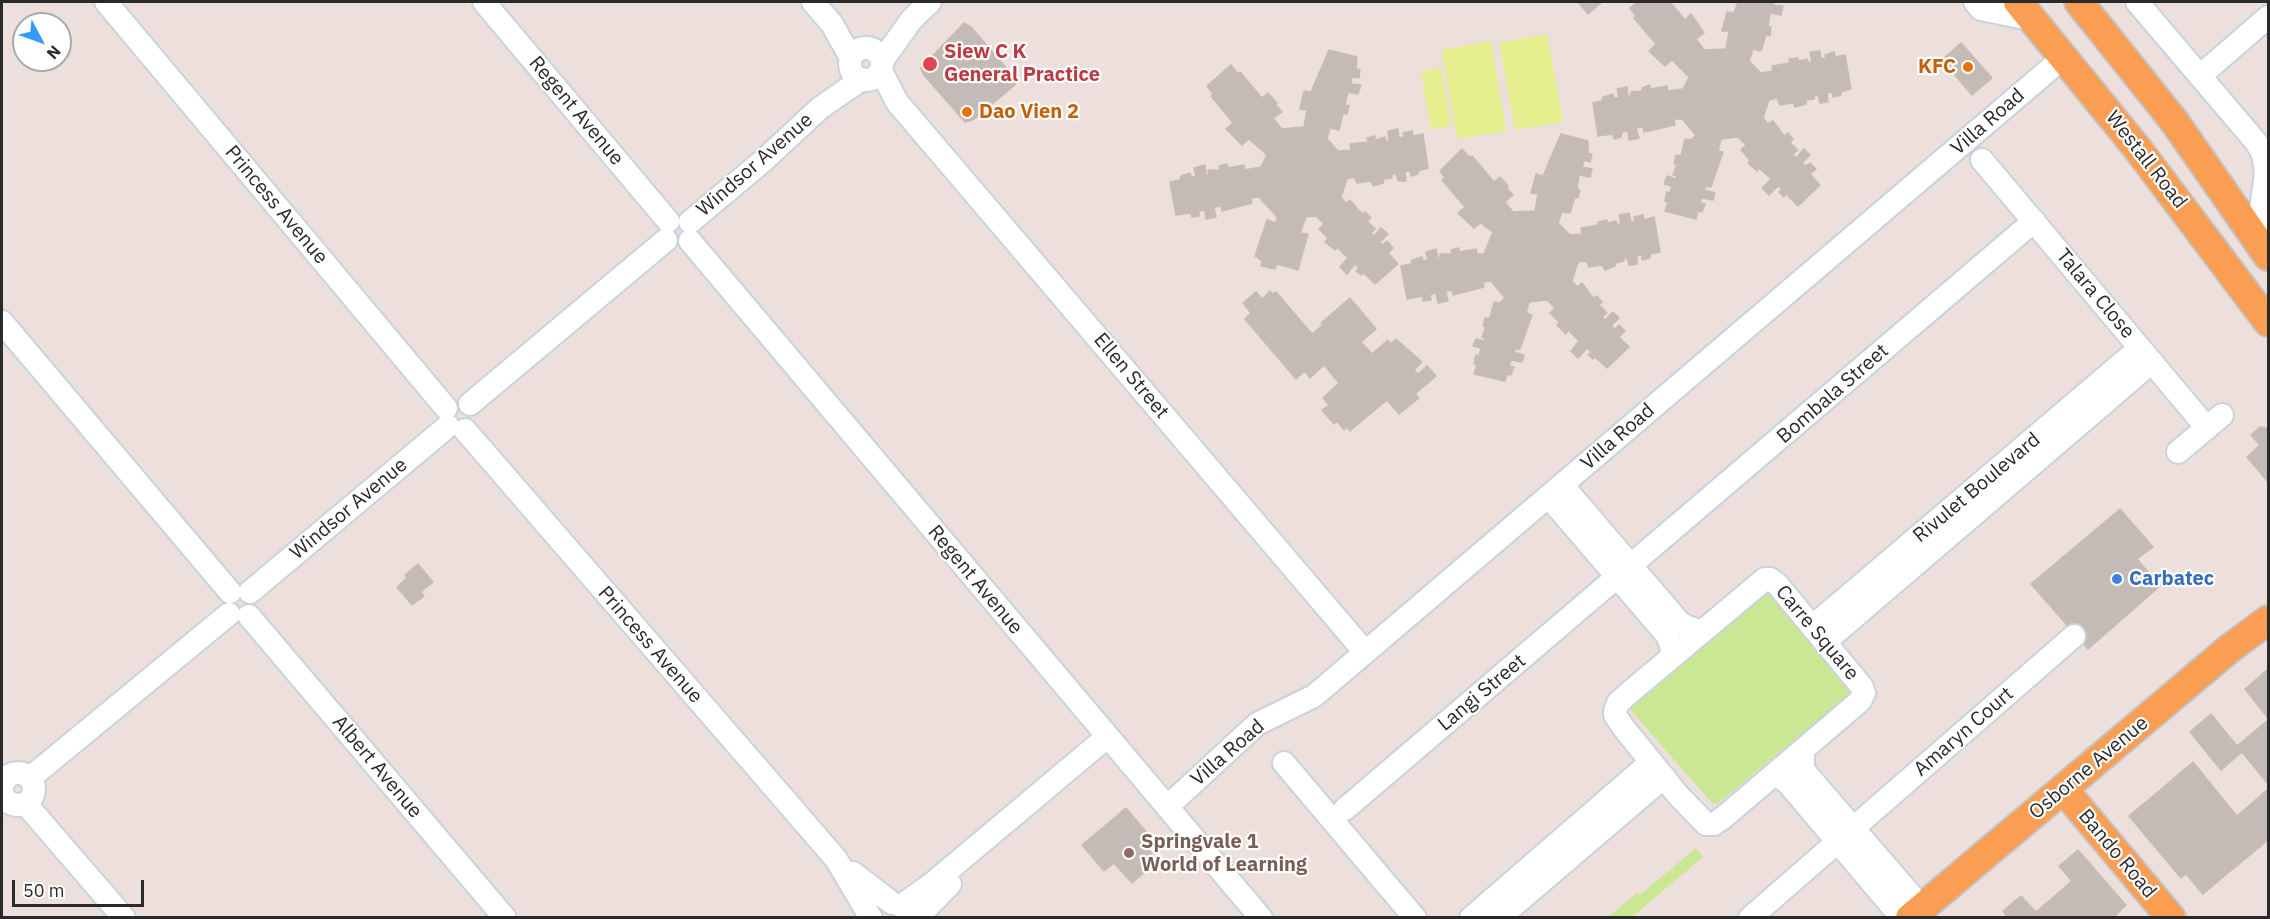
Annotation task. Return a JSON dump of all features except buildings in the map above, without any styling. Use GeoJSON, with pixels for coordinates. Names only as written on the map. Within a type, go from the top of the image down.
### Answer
{"type":"FeatureCollection","features":[{"type":"Feature","properties":{"kind":"main road"},"geometry":{"type":"LineString","coordinates":[[2079,2],[2174,122],[2263,248]]}},
{"type":"Feature","properties":{"kind":"main road","name":"Westall Road"},"geometry":{"type":"LineString","coordinates":[[2026,11],[2144,157],[2268,322]]}},
{"type":"Feature","properties":{"kind":"main road","name":"Osborne Avenue"},"geometry":{"type":"LineString","coordinates":[[1911,914],[2064,790],[2229,649],[2268,620]]}},
{"type":"Feature","properties":{"kind":"main road","name":"Bando Road"},"geometry":{"type":"LineString","coordinates":[[2064,790],[2171,918]]}},
{"type":"Feature","properties":{"kind":"street","name":"Princess Avenue"},"geometry":{"type":"LineString","coordinates":[[106,2],[453,421],[836,859],[872,918]]}},
{"type":"Feature","properties":{"kind":"street","name":"Regent Avenue"},"geometry":{"type":"LineString","coordinates":[[484,2],[667,231]]}},
{"type":"Feature","properties":{"kind":"street","name":"Ellen Street"},"geometry":{"type":"LineString","coordinates":[[813,2],[1365,652]]}},
{"type":"Feature","properties":{"kind":"street","name":"Windsor Avenue"},"geometry":{"type":"LineString","coordinates":[[690,231],[930,2]]}},
{"type":"Feature","properties":{"kind":"street"},"geometry":{"type":"LineString","coordinates":[[2137,2],[2256,142],[2263,154],[2266,172],[2263,248]]}},
{"type":"Feature","properties":{"kind":"street"},"geometry":{"type":"LineString","coordinates":[[1978,5],[2026,11]]}},
{"type":"Feature","properties":{"kind":"street"},"geometry":{"type":"LineString","coordinates":[[2200,76],[2268,17]]}},
{"type":"Feature","properties":{"kind":"street","name":"Villa Road"},"geometry":{"type":"LineString","coordinates":[[1167,807],[1257,724],[1314,696],[2064,57]]}},
{"type":"Feature","properties":{"kind":"street","name":"Talara Close"},"geometry":{"type":"LineString","coordinates":[[1982,160],[2146,355],[2214,422],[2178,452]]}},
{"type":"Feature","properties":{"kind":"street","name":"Bombala Street"},"geometry":{"type":"LineString","coordinates":[[1625,572],[2034,221]]}},
{"type":"Feature","properties":{"kind":"street"},"geometry":{"type":"LineString","coordinates":[[453,421],[470,428],[475,419],[474,408],[470,404],[667,231],[675,246],[682,247],[690,231]]}},
{"type":"Feature","properties":{"kind":"street","name":"Regent Avenue"},"geometry":{"type":"LineString","coordinates":[[690,231],[1111,742],[1261,918]]}},
{"type":"Feature","properties":{"kind":"street","name":"Albert Avenue"},"geometry":{"type":"LineString","coordinates":[[2,322],[505,918]]}},
{"type":"Feature","properties":{"kind":"street","name":"Rivulet Boulevard"},"geometry":{"type":"LineString","coordinates":[[1819,634],[2146,355]]}},
{"type":"Feature","properties":{"kind":"street","name":"Windsor Avenue"},"geometry":{"type":"LineString","coordinates":[[8,791],[17,773],[30,778],[240,604],[453,421]]}},
{"type":"Feature","properties":{"kind":"street"},"geometry":{"type":"LineString","coordinates":[[1555,491],[1625,572],[1679,622],[1700,631]]}},
{"type":"Feature","properties":{"kind":"street"},"geometry":{"type":"LineString","coordinates":[[1625,572],[1667,635],[1672,655]]}},
{"type":"Feature","properties":{"kind":"street","name":"Langi Street"},"geometry":{"type":"LineString","coordinates":[[1345,809],[1625,572]]}},
{"type":"Feature","properties":{"kind":"street","name":"Carre Square"},"geometry":{"type":"LineString","coordinates":[[1765,579],[1770,579],[1777,584],[1819,634],[1862,687],[1864,693],[1860,701],[1803,750],[1724,817],[1710,825],[1700,819],[1615,715],[1623,698],[1700,631],[1765,579]]}},
{"type":"Feature","properties":{"kind":"street","name":"Amaryn Court"},"geometry":{"type":"LineString","coordinates":[[1750,918],[2074,636]]}},
{"type":"Feature","properties":{"kind":"street"},"geometry":{"type":"LineString","coordinates":[[872,918],[880,907],[905,911],[943,889],[1111,742]]}},
{"type":"Feature","properties":{"kind":"street"},"geometry":{"type":"LineString","coordinates":[[1803,750],[1803,770],[1847,835],[1911,914]]}},
{"type":"Feature","properties":{"kind":"street"},"geometry":{"type":"LineString","coordinates":[[1284,763],[1415,918]]}},
{"type":"Feature","properties":{"kind":"street"},"geometry":{"type":"LineString","coordinates":[[1471,918],[1555,858],[1658,770]]}},
{"type":"Feature","properties":{"kind":"street"},"geometry":{"type":"LineString","coordinates":[[1775,774],[1847,835]]}},
{"type":"Feature","properties":{"kind":"street"},"geometry":{"type":"LineString","coordinates":[[8,791],[124,918]]}},
{"type":"Feature","properties":{"kind":"street"},"geometry":{"type":"LineString","coordinates":[[1498,918],[1555,858]]}},
{"type":"Feature","properties":{"kind":"street","name":"Princess Avenue"},"geometry":{"type":"LineString","coordinates":[[836,859],[905,911]]}},
{"type":"Feature","properties":{"kind":"green space"},"geometry":{"type":"Polygon","coordinates":[[[1547,34],[1563,122],[1515,130],[1499,43],[1547,34]]]}},
{"type":"Feature","properties":{"kind":"green space"},"geometry":{"type":"Polygon","coordinates":[[[1491,41],[1506,131],[1457,139],[1442,50],[1491,41]]]}},
{"type":"Feature","properties":{"kind":"green space"},"geometry":{"type":"Polygon","coordinates":[[[1441,68],[1451,126],[1431,130],[1421,71],[1441,68]]]}},
{"type":"Feature","properties":{"kind":"green space"},"geometry":{"type":"Polygon","coordinates":[[[1765,585],[1855,683],[1848,695],[1717,804],[1712,803],[1628,707],[1765,585]]]}},
{"type":"Feature","properties":{"kind":"green space"},"geometry":{"type":"Polygon","coordinates":[[[1696,848],[1703,857],[1632,917],[1608,917],[1637,893],[1640,895],[1696,848]]]}},
{"type":"Feature","properties":{"kind":"place","name":"Siew C K General Practice"},"geometry":{"type":"Point","coordinates":[930,64]}},
{"type":"Feature","properties":{"kind":"place","name":"KFC"},"geometry":{"type":"Point","coordinates":[1968,67]}},
{"type":"Feature","properties":{"kind":"place","name":"Dao Vien 2"},"geometry":{"type":"Point","coordinates":[967,112]}},
{"type":"Feature","properties":{"kind":"place","name":"Carbatec"},"geometry":{"type":"Point","coordinates":[2117,579]}},
{"type":"Feature","properties":{"kind":"place","name":"Springvale 1 World of Learning"},"geometry":{"type":"Point","coordinates":[1129,853]}}]}
